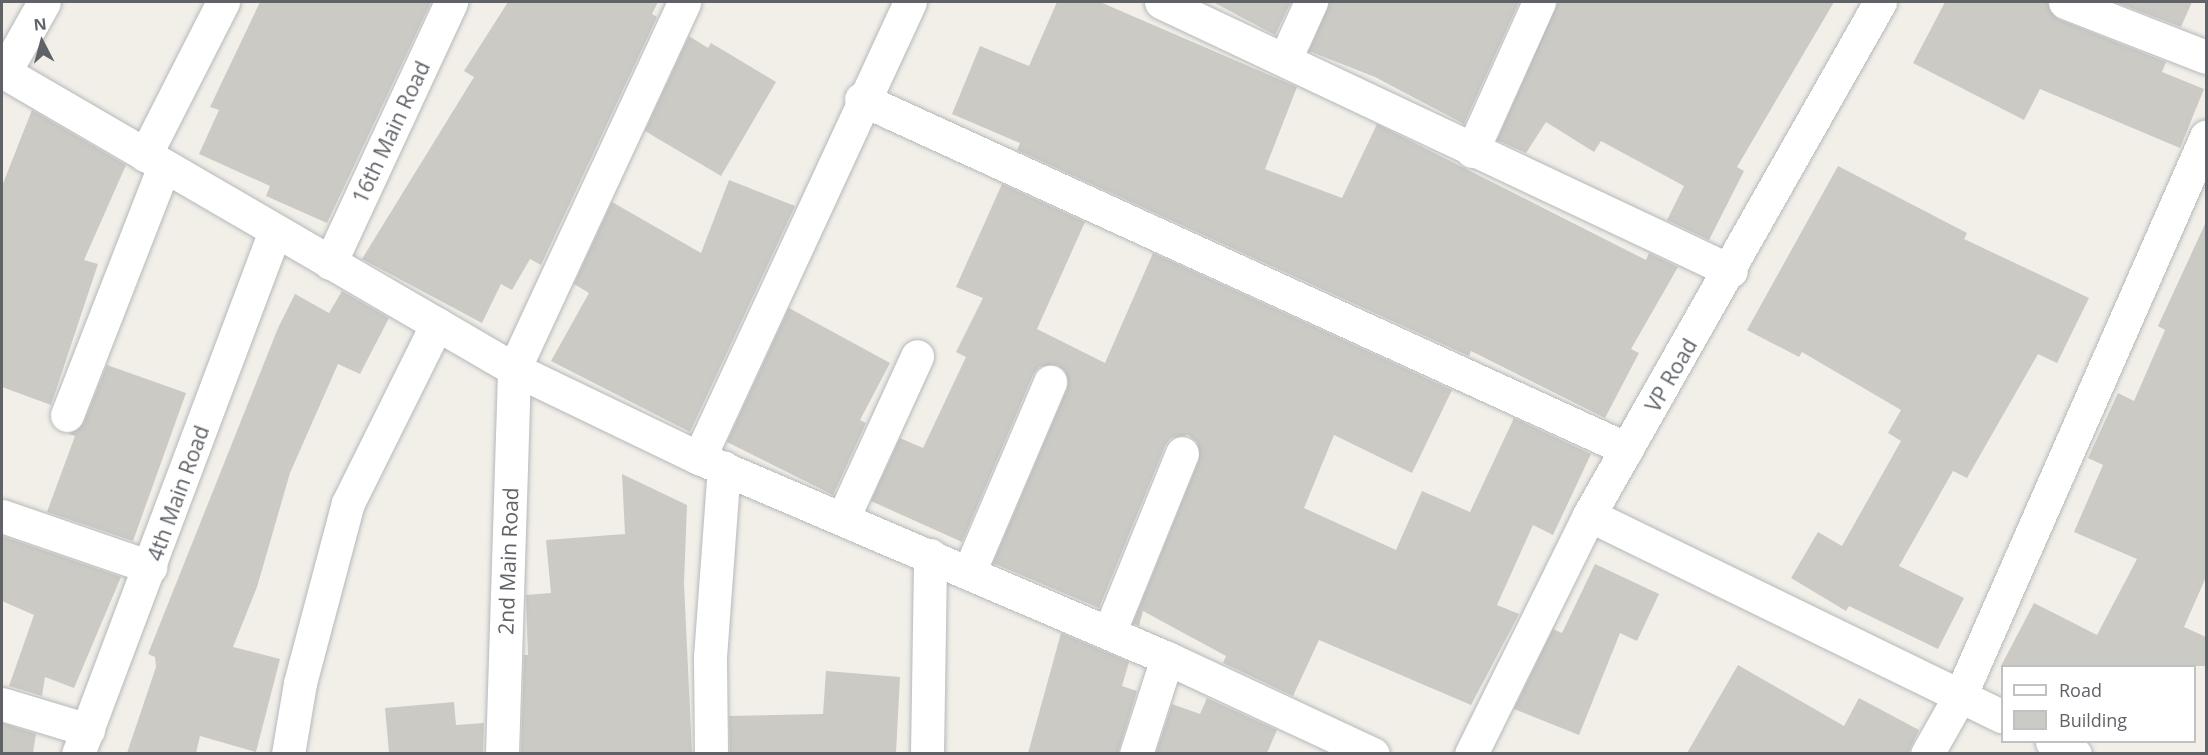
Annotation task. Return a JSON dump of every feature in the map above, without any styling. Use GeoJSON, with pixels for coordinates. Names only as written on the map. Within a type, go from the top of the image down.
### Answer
{"type":"FeatureCollection","features":[{"type":"Feature","properties":{"kind":"street"},"geometry":{"type":"LineString","coordinates":[[44,2],[3,72],[514,369],[712,463],[1167,658],[1373,753]]}},
{"type":"Feature","properties":{"kind":"street"},"geometry":{"type":"LineString","coordinates":[[67,415],[155,160],[223,2]]}},
{"type":"Feature","properties":{"kind":"street","name":"16th Main Road"},"geometry":{"type":"LineString","coordinates":[[330,263],[451,2]]}},
{"type":"Feature","properties":{"kind":"street"},"geometry":{"type":"LineString","coordinates":[[514,369],[684,2]]}},
{"type":"Feature","properties":{"kind":"street"},"geometry":{"type":"LineString","coordinates":[[711,753],[712,463],[861,99],[910,2]]}},
{"type":"Feature","properties":{"kind":"street"},"geometry":{"type":"LineString","coordinates":[[1161,2],[1285,59],[1472,151],[1731,271]]}},
{"type":"Feature","properties":{"kind":"street"},"geometry":{"type":"LineString","coordinates":[[1285,59],[1311,2]]}},
{"type":"Feature","properties":{"kind":"street"},"geometry":{"type":"LineString","coordinates":[[1472,151],[1539,2]]}},
{"type":"Feature","properties":{"kind":"street","name":"VP Road"},"geometry":{"type":"LineString","coordinates":[[1471,753],[1589,515],[1731,271],[1880,2]]}},
{"type":"Feature","properties":{"kind":"street"},"geometry":{"type":"LineString","coordinates":[[2065,2],[2206,57]]}},
{"type":"Feature","properties":{"kind":"street"},"geometry":{"type":"LineString","coordinates":[[861,99],[1628,449]]}},
{"type":"Feature","properties":{"kind":"street"},"geometry":{"type":"LineString","coordinates":[[1927,753],[1961,694],[2206,137]]}},
{"type":"Feature","properties":{"kind":"street","name":"4th Main Road"},"geometry":{"type":"LineString","coordinates":[[83,742],[275,231]]}},
{"type":"Feature","properties":{"kind":"street"},"geometry":{"type":"LineString","coordinates":[[288,753],[300,683],[348,503],[437,324]]}},
{"type":"Feature","properties":{"kind":"street"},"geometry":{"type":"LineString","coordinates":[[843,518],[917,356]]}},
{"type":"Feature","properties":{"kind":"street","name":"2nd Main Road"},"geometry":{"type":"LineString","coordinates":[[502,753],[514,369]]}},
{"type":"Feature","properties":{"kind":"street"},"geometry":{"type":"LineString","coordinates":[[969,572],[1050,382]]}},
{"type":"Feature","properties":{"kind":"street"},"geometry":{"type":"LineString","coordinates":[[1110,633],[1182,453]]}},
{"type":"Feature","properties":{"kind":"street"},"geometry":{"type":"LineString","coordinates":[[1589,515],[2001,715]]}},
{"type":"Feature","properties":{"kind":"street"},"geometry":{"type":"LineString","coordinates":[[2,516],[150,567]]}},
{"type":"Feature","properties":{"kind":"street"},"geometry":{"type":"LineString","coordinates":[[927,753],[930,555]]}},
{"type":"Feature","properties":{"kind":"street"},"geometry":{"type":"LineString","coordinates":[[1136,753],[1167,658]]}},
{"type":"Feature","properties":{"kind":"street"},"geometry":{"type":"LineString","coordinates":[[2,704],[83,742]]}},
{"type":"Feature","properties":{"kind":"street"},"geometry":{"type":"LineString","coordinates":[[2056,743],[2075,753]]}},
{"type":"Feature","properties":{"kind":"building"},"geometry":{"type":"Polygon","coordinates":[[[260,2],[431,2],[327,223],[266,196],[270,186],[199,154],[219,110],[210,107],[260,2]]]}},
{"type":"Feature","properties":{"kind":"building"},"geometry":{"type":"Polygon","coordinates":[[[508,2],[658,2],[652,14],[657,17],[541,265],[530,259],[512,290],[501,284],[482,323],[362,259],[474,77],[464,71],[508,2]]]}},
{"type":"Feature","properties":{"kind":"building"},"geometry":{"type":"Polygon","coordinates":[[[1057,2],[1100,2],[1297,87],[1265,169],[1342,198],[1377,124],[1646,260],[1649,253],[1678,267],[1631,349],[1639,353],[1605,418],[1471,351],[1469,356],[1017,150],[1020,143],[952,114],[980,46],[1029,66],[1057,2]]]}},
{"type":"Feature","properties":{"kind":"building"},"geometry":{"type":"Polygon","coordinates":[[[1213,2],[1291,2],[1275,35],[1213,2]]]}},
{"type":"Feature","properties":{"kind":"building"},"geometry":{"type":"Polygon","coordinates":[[[1330,2],[1519,2],[1464,124],[1375,77],[1309,51],[1330,2]]]}},
{"type":"Feature","properties":{"kind":"building"},"geometry":{"type":"Polygon","coordinates":[[[1558,2],[1834,2],[1737,167],[1744,171],[1709,240],[1667,220],[1684,186],[1601,141],[1594,152],[1546,122],[1526,153],[1497,140],[1558,2]]]}},
{"type":"Feature","properties":{"kind":"building"},"geometry":{"type":"Polygon","coordinates":[[[1945,2],[2047,2],[2058,19],[2166,62],[2162,72],[2204,89],[2180,148],[2040,89],[2024,120],[1913,63],[1945,2]]]}},
{"type":"Feature","properties":{"kind":"building"},"geometry":{"type":"Polygon","coordinates":[[[2115,2],[2192,2],[2181,27],[2115,2]]]}},
{"type":"Feature","properties":{"kind":"building"},"geometry":{"type":"Polygon","coordinates":[[[689,36],[708,48],[711,43],[776,82],[721,176],[645,131],[689,36]]]}},
{"type":"Feature","properties":{"kind":"building"},"geometry":{"type":"Polygon","coordinates":[[[32,110],[126,165],[84,260],[98,264],[51,405],[2,387],[2,186],[32,110]]]}},
{"type":"Feature","properties":{"kind":"building"},"geometry":{"type":"Polygon","coordinates":[[[1838,166],[1967,233],[1964,239],[2089,298],[2057,363],[2038,354],[1967,478],[1953,471],[1899,566],[1964,598],[1938,649],[1849,606],[1846,611],[1791,578],[1818,532],[1842,546],[1901,441],[1888,433],[1901,410],[1802,352],[1799,357],[1747,330],[1838,166]]]}},
{"type":"Feature","properties":{"kind":"building"},"geometry":{"type":"Polygon","coordinates":[[[729,180],[795,206],[690,432],[551,361],[589,293],[574,284],[612,202],[701,253],[729,180]]]}},
{"type":"Feature","properties":{"kind":"building"},"geometry":{"type":"Polygon","coordinates":[[[1002,184],[1085,222],[1037,329],[1105,363],[1153,253],[1452,390],[1412,473],[1334,435],[1304,508],[1396,550],[1422,491],[1470,512],[1514,418],[1591,454],[1553,535],[1533,525],[1497,605],[1519,614],[1471,705],[1319,640],[1293,696],[1223,663],[1226,656],[1143,611],[1139,626],[1133,623],[1199,460],[1197,442],[1188,435],[1171,438],[1165,446],[1099,608],[993,563],[1067,389],[1065,371],[1057,365],[1039,367],[1033,375],[962,542],[871,501],[900,438],[923,448],[966,357],[956,352],[983,298],[956,287],[1002,184]]]}},
{"type":"Feature","properties":{"kind":"building"},"geometry":{"type":"Polygon","coordinates":[[[2206,222],[2206,577],[2184,627],[2206,637],[2206,666],[2002,665],[2034,603],[2097,635],[2137,559],[2074,532],[2103,465],[2088,458],[2118,393],[2134,401],[2165,330],[2158,326],[2206,222]]]}},
{"type":"Feature","properties":{"kind":"building"},"geometry":{"type":"Polygon","coordinates":[[[342,291],[389,318],[360,374],[338,364],[290,473],[257,587],[233,647],[280,659],[256,752],[200,736],[196,753],[127,753],[156,667],[155,657],[148,654],[278,328],[295,294],[329,313],[342,291]]]}},
{"type":"Feature","properties":{"kind":"building"},"geometry":{"type":"Polygon","coordinates":[[[789,308],[890,363],[860,420],[866,423],[833,495],[727,442],[789,308]]]}},
{"type":"Feature","properties":{"kind":"building"},"geometry":{"type":"Polygon","coordinates":[[[107,365],[186,393],[133,541],[47,512],[75,436],[69,434],[84,422],[107,365]]]}},
{"type":"Feature","properties":{"kind":"building"},"geometry":{"type":"Polygon","coordinates":[[[622,474],[687,505],[684,584],[692,753],[521,753],[524,655],[528,655],[526,595],[551,593],[546,540],[625,534],[622,474]]]}},
{"type":"Feature","properties":{"kind":"building"},"geometry":{"type":"Polygon","coordinates":[[[2,536],[121,577],[74,688],[45,677],[42,696],[9,686],[34,615],[2,601],[2,536]]]}},
{"type":"Feature","properties":{"kind":"building"},"geometry":{"type":"Polygon","coordinates":[[[1595,564],[1659,594],[1637,641],[1620,633],[1579,735],[1514,709],[1553,629],[1562,633],[1595,564]]]}},
{"type":"Feature","properties":{"kind":"building"},"geometry":{"type":"Polygon","coordinates":[[[1061,633],[1129,662],[1122,686],[1137,691],[1118,753],[1028,753],[1061,633]]]}},
{"type":"Feature","properties":{"kind":"building"},"geometry":{"type":"Polygon","coordinates":[[[1738,665],[1844,726],[1859,698],[1919,730],[1908,753],[1687,753],[1738,665]]]}},
{"type":"Feature","properties":{"kind":"building"},"geometry":{"type":"Polygon","coordinates":[[[826,671],[900,677],[896,753],[730,753],[729,716],[823,714],[826,671]]]}},
{"type":"Feature","properties":{"kind":"building"},"geometry":{"type":"Polygon","coordinates":[[[1207,698],[1277,730],[1267,753],[1156,753],[1172,704],[1200,714],[1207,698]]]}},
{"type":"Feature","properties":{"kind":"building"},"geometry":{"type":"Polygon","coordinates":[[[454,702],[456,725],[484,723],[483,753],[389,753],[385,708],[454,702]]]}},
{"type":"Feature","properties":{"kind":"building"},"geometry":{"type":"Polygon","coordinates":[[[2,723],[36,734],[33,753],[2,753],[2,723]]]}}]}
